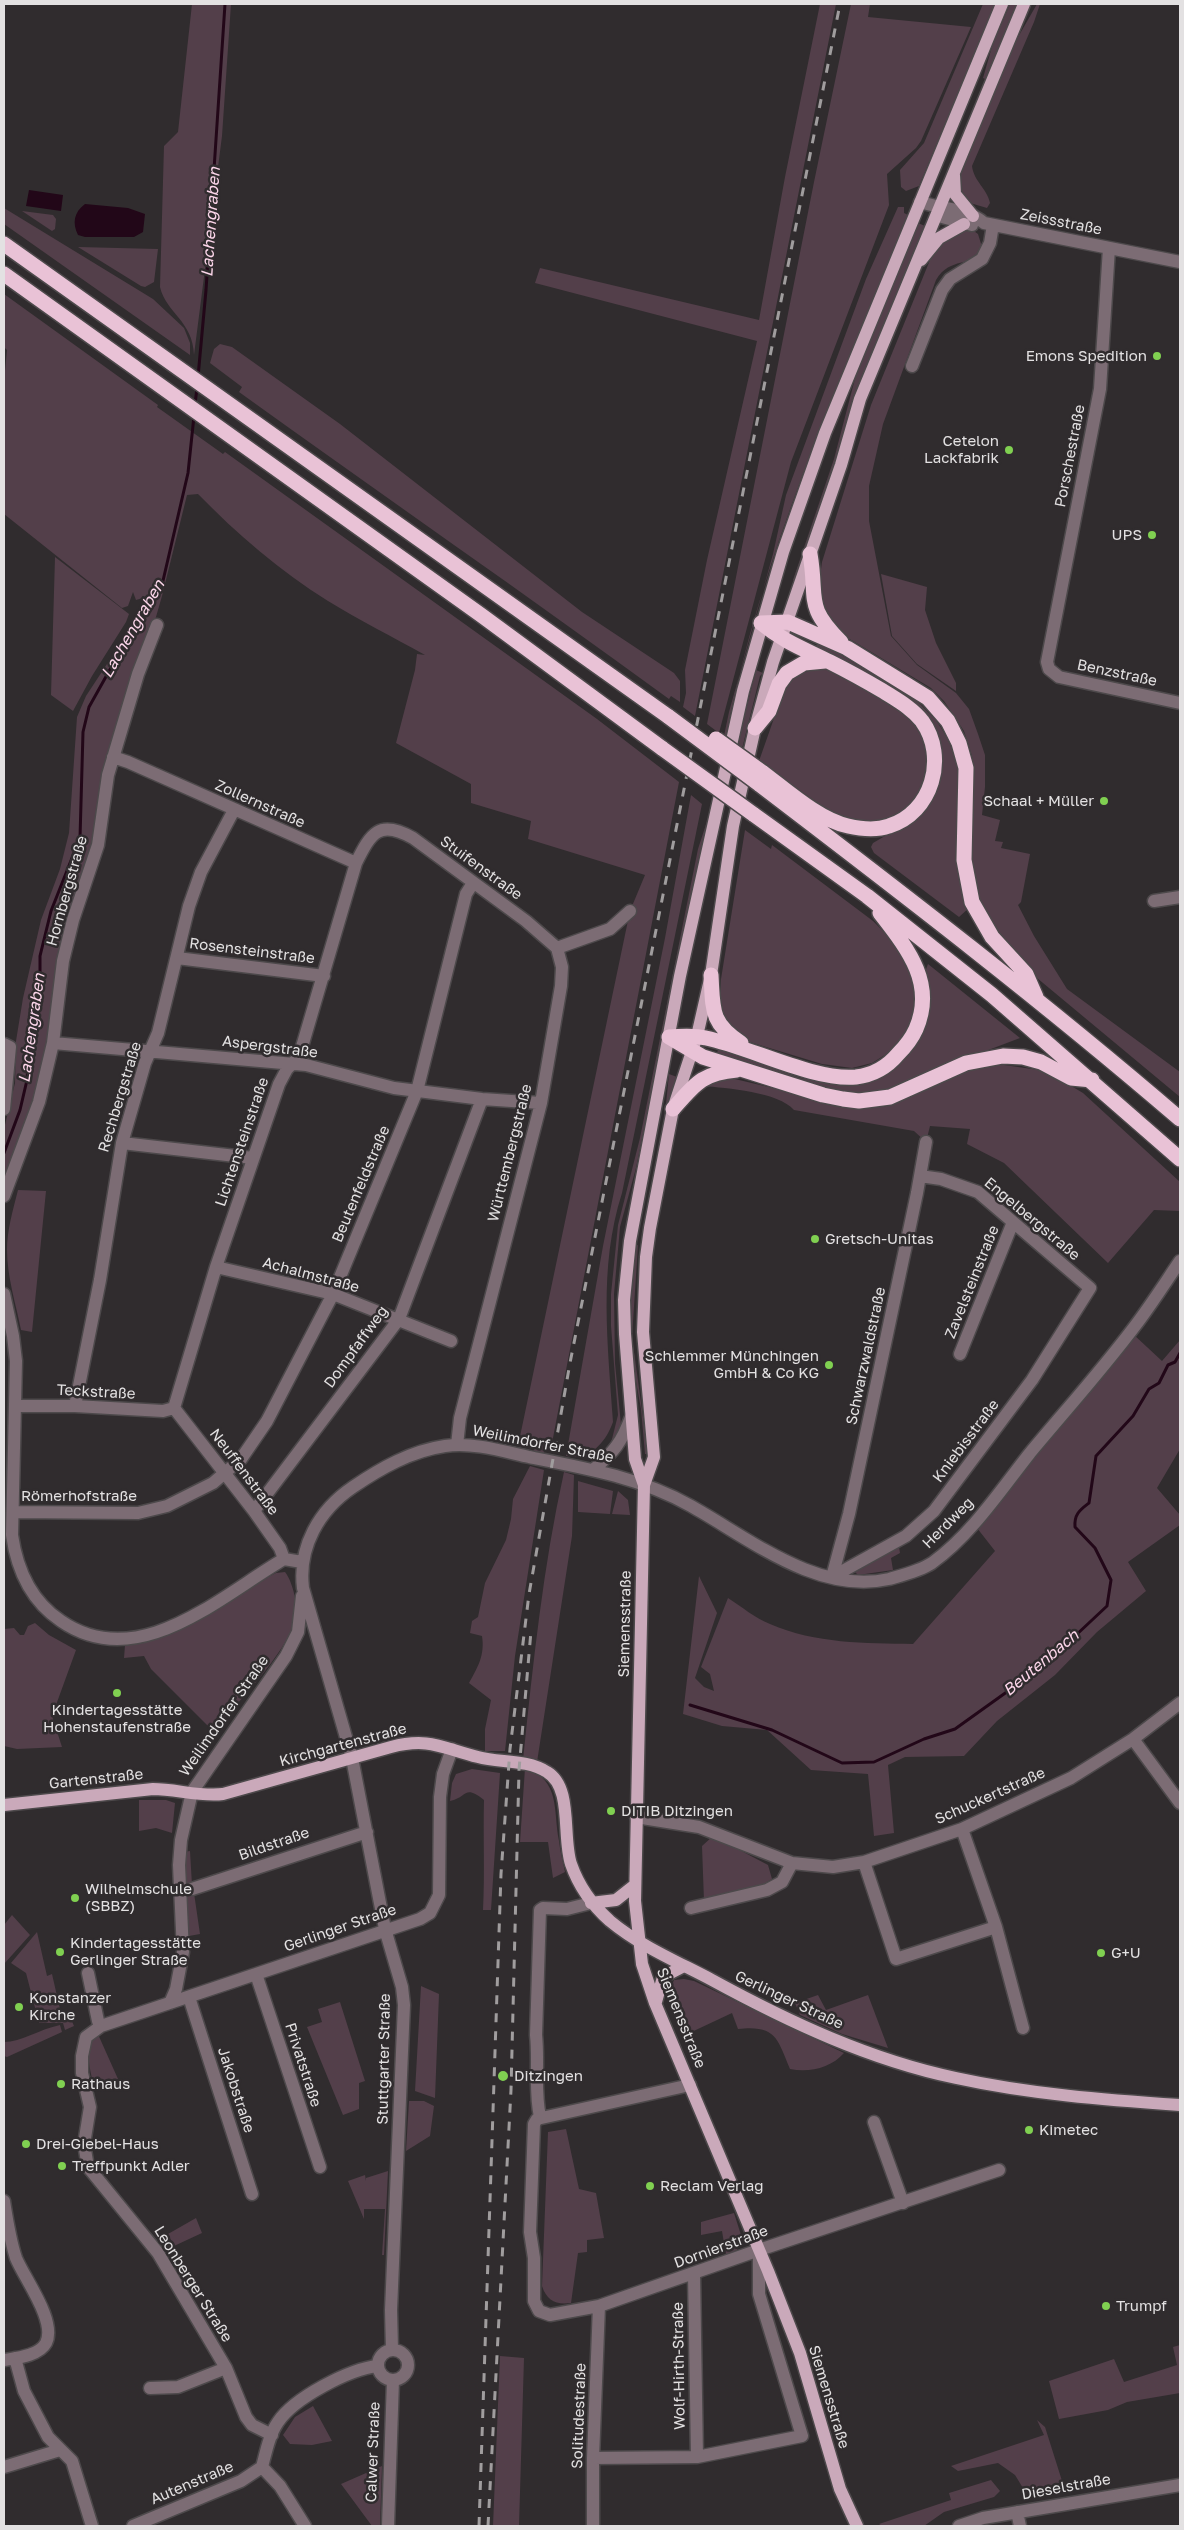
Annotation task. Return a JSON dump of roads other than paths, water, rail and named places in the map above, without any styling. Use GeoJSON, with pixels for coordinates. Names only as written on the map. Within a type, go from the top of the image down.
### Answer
{"type":"FeatureCollection","features":[{"type":"Feature","properties":{"kind":"highway"},"geometry":{"type":"LineString","coordinates":[[4,244],[637,694],[670,712],[761,778],[1036,998],[1180,1119]]}},
{"type":"Feature","properties":{"kind":"highway"},"geometry":{"type":"LineString","coordinates":[[4,274],[482,615],[663,749],[867,896],[992,995],[1092,1080],[1180,1159]]}},
{"type":"Feature","properties":{"kind":"highway"},"geometry":{"type":"LineString","coordinates":[[810,554],[814,575],[813,602],[816,612],[826,626],[847,648]]}},
{"type":"Feature","properties":{"kind":"highway"},"geometry":{"type":"LineString","coordinates":[[761,623],[788,622],[847,648],[928,698],[942,712],[952,726],[966,768],[964,860],[972,902],[992,937],[1026,974],[1036,998]]}},
{"type":"Feature","properties":{"kind":"highway"},"geometry":{"type":"LineString","coordinates":[[761,623],[781,639],[830,662],[896,699],[922,722],[930,736],[936,761],[931,785],[923,800],[913,812],[887,827],[872,830],[846,826],[828,819],[761,778]]}},
{"type":"Feature","properties":{"kind":"highway"},"geometry":{"type":"LineString","coordinates":[[755,728],[768,711],[779,684],[787,673],[811,661],[830,662]]}},
{"type":"Feature","properties":{"kind":"highway"},"geometry":{"type":"LineString","coordinates":[[668,1037],[696,1036],[816,1072],[843,1077],[858,1077],[884,1068],[906,1046],[916,1030],[923,998],[918,967],[902,942],[867,896]]}},
{"type":"Feature","properties":{"kind":"highway"},"geometry":{"type":"LineString","coordinates":[[711,975],[716,1019],[722,1029],[755,1053]]}},
{"type":"Feature","properties":{"kind":"highway"},"geometry":{"type":"LineString","coordinates":[[668,1037],[690,1052],[823,1095],[859,1101],[890,1097],[966,1063],[1003,1056],[1023,1057],[1041,1062],[1071,1078],[1092,1080]]}},
{"type":"Feature","properties":{"kind":"highway"},"geometry":{"type":"LineString","coordinates":[[673,1109],[698,1080],[705,1076],[715,1072],[745,1069]]}},
{"type":"Feature","properties":{"kind":"main road"},"geometry":{"type":"LineString","coordinates":[[644,1485],[635,1459],[624,1326],[624,1300],[630,1241],[668,1037],[724,775],[761,623],[792,526],[825,433],[1002,4]]}},
{"type":"Feature","properties":{"kind":"main road"},"geometry":{"type":"LineString","coordinates":[[644,1485],[654,1457],[643,1351],[646,1257],[662,1158],[673,1109],[696,1036],[711,975],[733,826],[755,728],[781,639],[841,465],[860,399],[1024,4]]}},
{"type":"Feature","properties":{"kind":"main road"},"geometry":{"type":"LineString","coordinates":[[916,263],[924,259],[939,238],[978,222],[955,194],[955,170]]}},
{"type":"Feature","properties":{"kind":"main road"},"geometry":{"type":"LineString","coordinates":[[630,1241],[637,1240],[646,1257]]}},
{"type":"Feature","properties":{"kind":"main road","name":"Siemensstraße"},"geometry":{"type":"LineString","coordinates":[[644,1485],[635,1885],[642,1964],[655,2003],[759,2250],[800,2353],[830,2458],[850,2513],[857,2526]]}},
{"type":"Feature","properties":{"kind":"main road","name":"Kirchgartenstraße"},"geometry":{"type":"LineString","coordinates":[[192,1792],[210,1796],[242,1790],[352,1758],[418,1742],[435,1743],[480,1758],[502,1760]]}},
{"type":"Feature","properties":{"kind":"main road","name":"Gerlinger Straße"},"geometry":{"type":"LineString","coordinates":[[502,1760],[539,1768],[553,1776],[558,1782],[563,1795],[570,1863],[591,1903],[612,1922],[639,1940],[684,1966],[790,2021],[850,2046],[953,2078],[995,2086],[1079,2096],[1180,2105]]}},
{"type":"Feature","properties":{"kind":"main road","name":"Gartenstraße"},"geometry":{"type":"LineString","coordinates":[[4,1805],[153,1789],[192,1792]]}},
{"type":"Feature","properties":{"kind":"main road"},"geometry":{"type":"LineString","coordinates":[[591,1903],[616,1900],[635,1885]]}},
{"type":"Feature","properties":{"kind":"main road"},"geometry":{"type":"LineString","coordinates":[[655,2003],[663,1977],[684,1966]]}},
{"type":"Feature","properties":{"kind":"street","name":"Zeissstraße"},"geometry":{"type":"LineString","coordinates":[[920,202],[939,208],[946,207],[978,222],[1176,261]]}},
{"type":"Feature","properties":{"kind":"street"},"geometry":{"type":"LineString","coordinates":[[912,366],[942,290],[950,279],[982,259],[990,243],[978,222]]}},
{"type":"Feature","properties":{"kind":"street","name":"Porschestraße"},"geometry":{"type":"LineString","coordinates":[[1049,669],[1047,655],[1100,389],[1109,248]]}},
{"type":"Feature","properties":{"kind":"street","name":"Hornbergstraße"},"geometry":{"type":"LineString","coordinates":[[4,1196],[39,1102],[53,1042],[63,961],[73,920],[98,845],[108,775],[138,674],[157,625]]}},
{"type":"Feature","properties":{"kind":"street","name":"Benzstraße"},"geometry":{"type":"LineString","coordinates":[[1049,669],[1059,677],[1180,703]]}},
{"type":"Feature","properties":{"kind":"street","name":"Zollernstraße"},"geometry":{"type":"LineString","coordinates":[[113,757],[356,863]]}},
{"type":"Feature","properties":{"kind":"street","name":"Rechbergstraße"},"geometry":{"type":"LineString","coordinates":[[75,1406],[100,1280],[122,1143],[150,1050],[158,1033],[189,906],[201,872],[234,810]]}},
{"type":"Feature","properties":{"kind":"street","name":"Stuifenstraße"},"geometry":{"type":"LineString","coordinates":[[356,863],[367,841],[378,831],[393,829],[407,835],[526,920],[557,948]]}},
{"type":"Feature","properties":{"kind":"street","name":"Lichtensteinstraße"},"geometry":{"type":"LineString","coordinates":[[174,1408],[216,1267],[279,1084],[287,1069],[299,1057],[356,863]]}},
{"type":"Feature","properties":{"kind":"street","name":"Beutenfeldstraße"},"geometry":{"type":"LineString","coordinates":[[225,1473],[241,1459],[267,1421],[333,1294],[417,1091],[466,894],[473,883]]}},
{"type":"Feature","properties":{"kind":"street"},"geometry":{"type":"LineString","coordinates":[[1154,901],[1180,897]]}},
{"type":"Feature","properties":{"kind":"street"},"geometry":{"type":"LineString","coordinates":[[557,948],[610,929],[630,911]]}},
{"type":"Feature","properties":{"kind":"street","name":"Württembergstraße"},"geometry":{"type":"LineString","coordinates":[[457,1445],[460,1418],[541,1103],[561,986],[562,967],[557,948]]}},
{"type":"Feature","properties":{"kind":"street","name":"Rosensteinstraße"},"geometry":{"type":"LineString","coordinates":[[176,958],[324,976]]}},
{"type":"Feature","properties":{"kind":"street","name":"Aspergstraße"},"geometry":{"type":"LineString","coordinates":[[53,1042],[292,1063],[394,1088],[482,1100],[541,1103]]}},
{"type":"Feature","properties":{"kind":"street"},"geometry":{"type":"LineString","coordinates":[[4,1109],[7,1045]]}},
{"type":"Feature","properties":{"kind":"street","name":"Dompfaffweg"},"geometry":{"type":"LineString","coordinates":[[254,1511],[399,1319],[482,1100]]}},
{"type":"Feature","properties":{"kind":"street","name":"Schwarzwaldstraße"},"geometry":{"type":"LineString","coordinates":[[832,1577],[849,1514],[926,1142]]}},
{"type":"Feature","properties":{"kind":"street"},"geometry":{"type":"LineString","coordinates":[[122,1143],[253,1158]]}},
{"type":"Feature","properties":{"kind":"street","name":"Engelbergstraße"},"geometry":{"type":"LineString","coordinates":[[920,1176],[941,1179],[978,1192],[1090,1288]]}},
{"type":"Feature","properties":{"kind":"street","name":"Zavelsteinstraße"},"geometry":{"type":"LineString","coordinates":[[960,1354],[1013,1222]]}},
{"type":"Feature","properties":{"kind":"street","name":"Herdweg"},"geometry":{"type":"LineString","coordinates":[[644,1485],[690,1505],[798,1567],[832,1577],[853,1581],[886,1580],[930,1564],[969,1529],[1134,1328],[1180,1261]]}},
{"type":"Feature","properties":{"kind":"street","name":"Achalmstraße"},"geometry":{"type":"LineString","coordinates":[[216,1267],[333,1294],[451,1341]]}},
{"type":"Feature","properties":{"kind":"street","name":"Kniebisstraße"},"geometry":{"type":"LineString","coordinates":[[832,1577],[906,1536],[934,1511],[1032,1380],[1090,1288]]}},
{"type":"Feature","properties":{"kind":"street"},"geometry":{"type":"LineString","coordinates":[[4,1294],[16,1361],[13,1512],[15,1552],[23,1577],[36,1600],[64,1624],[82,1632],[105,1638],[140,1638],[200,1613],[284,1559],[302,1562]]}},
{"type":"Feature","properties":{"kind":"street","name":"Teckstraße"},"geometry":{"type":"LineString","coordinates":[[16,1406],[75,1406],[163,1411],[174,1408]]}},
{"type":"Feature","properties":{"kind":"street","name":"Neuffenstraße"},"geometry":{"type":"LineString","coordinates":[[174,1408],[254,1511],[280,1548],[284,1559]]}},
{"type":"Feature","properties":{"kind":"street"},"geometry":{"type":"LineString","coordinates":[[593,1470],[615,1451],[623,1440],[631,1417]]}},
{"type":"Feature","properties":{"kind":"street","name":"Weilimdorfer Straße"},"geometry":{"type":"LineString","coordinates":[[170,2003],[176,1989],[183,1952],[179,1865],[181,1840],[192,1792],[286,1656],[298,1632],[303,1588],[302,1562],[314,1530],[322,1516],[347,1491],[397,1461],[424,1451],[457,1445],[477,1446],[618,1475],[644,1485]]}},
{"type":"Feature","properties":{"kind":"street","name":"Römerhofstraße"},"geometry":{"type":"LineString","coordinates":[[13,1512],[138,1513],[182,1501],[225,1473]]}},
{"type":"Feature","properties":{"kind":"street","name":"Weilimdorfer Straße"},"geometry":{"type":"LineString","coordinates":[[286,1656],[315,1630],[303,1588]]}},
{"type":"Feature","properties":{"kind":"street","name":"Stuttgarter Straße"},"geometry":{"type":"LineString","coordinates":[[315,1630],[352,1758],[385,1929],[402,1987],[404,2005],[391,2310],[392,2349]]}},
{"type":"Feature","properties":{"kind":"street","name":"Schuckertstraße"},"geometry":{"type":"LineString","coordinates":[[636,1816],[699,1827],[792,1863],[833,1867],[864,1862],[962,1829],[1071,1778],[1133,1739],[1180,1703]]}},
{"type":"Feature","properties":{"kind":"street"},"geometry":{"type":"LineString","coordinates":[[1133,1739],[1180,1803]]}},
{"type":"Feature","properties":{"kind":"street","name":"Gerlinger Straße"},"geometry":{"type":"LineString","coordinates":[[82,2056],[86,2037],[101,2026],[425,1917],[437,1902],[440,1797],[443,1774],[452,1749]]}},
{"type":"Feature","properties":{"kind":"street"},"geometry":{"type":"LineString","coordinates":[[962,1829],[996,1927],[1023,2028]]}},
{"type":"Feature","properties":{"kind":"street","name":"Bildstraße"},"geometry":{"type":"LineString","coordinates":[[192,1889],[367,1832]]}},
{"type":"Feature","properties":{"kind":"street"},"geometry":{"type":"LineString","coordinates":[[864,1862],[896,1959],[996,1927]]}},
{"type":"Feature","properties":{"kind":"street"},"geometry":{"type":"LineString","coordinates":[[691,1908],[767,1890],[782,1882],[792,1863]]}},
{"type":"Feature","properties":{"kind":"street"},"geometry":{"type":"LineString","coordinates":[[591,1903],[567,1909],[543,1908],[540,1910],[536,2035],[538,2054],[537,2102],[540,2117],[690,2085]]}},
{"type":"Feature","properties":{"kind":"street"},"geometry":{"type":"LineString","coordinates":[[88,1973],[98,2021],[101,2026]]}},
{"type":"Feature","properties":{"kind":"street","name":"Privatstraße"},"geometry":{"type":"LineString","coordinates":[[256,1974],[320,2166]]}},
{"type":"Feature","properties":{"kind":"street","name":"Jakobstraße"},"geometry":{"type":"LineString","coordinates":[[189,1997],[252,2194]]}},
{"type":"Feature","properties":{"kind":"street","name":"Leonberger Straße"},"geometry":{"type":"LineString","coordinates":[[82,2056],[82,2073],[90,2106],[84,2144],[88,2167],[158,2253],[226,2368],[246,2418],[252,2425],[272,2435]]}},
{"type":"Feature","properties":{"kind":"street","name":"Dornierstraße"},"geometry":{"type":"LineString","coordinates":[[540,2117],[534,2124],[530,2232],[534,2258],[534,2301],[539,2311],[550,2315],[600,2306],[759,2250],[1000,2170]]}},
{"type":"Feature","properties":{"kind":"street"},"geometry":{"type":"LineString","coordinates":[[874,2122],[903,2203]]}},
{"type":"Feature","properties":{"kind":"street"},"geometry":{"type":"LineString","coordinates":[[4,2202],[14,2252],[39,2299],[48,2336],[45,2345],[39,2350],[9,2359],[48,2437],[72,2461],[92,2526]]}},
{"type":"Feature","properties":{"kind":"street","name":"Siemensstraße"},"geometry":{"type":"LineString","coordinates":[[697,2457],[802,2436],[759,2294],[759,2250]]}},
{"type":"Feature","properties":{"kind":"street","name":"Wolf-Hirth-Straße"},"geometry":{"type":"LineString","coordinates":[[694,2274],[697,2457]]}},
{"type":"Feature","properties":{"kind":"street","name":"Solitudestraße"},"geometry":{"type":"LineString","coordinates":[[593,2526],[593,2458],[600,2306]]}},
{"type":"Feature","properties":{"kind":"street"},"geometry":{"type":"LineString","coordinates":[[392,2349],[402,2352],[407,2358],[408,2366],[403,2376],[393,2380],[383,2376],[378,2366],[381,2355],[392,2349]]}},
{"type":"Feature","properties":{"kind":"street"},"geometry":{"type":"LineString","coordinates":[[305,2526],[280,2486],[262,2467],[272,2435],[284,2414],[297,2403],[346,2375],[365,2368],[378,2366]]}},
{"type":"Feature","properties":{"kind":"street"},"geometry":{"type":"LineString","coordinates":[[150,2388],[178,2386],[226,2368]]}},
{"type":"Feature","properties":{"kind":"street","name":"Calwer Straße"},"geometry":{"type":"LineString","coordinates":[[388,2526],[393,2380]]}},
{"type":"Feature","properties":{"kind":"street"},"geometry":{"type":"LineString","coordinates":[[4,2466],[60,2450]]}},
{"type":"Feature","properties":{"kind":"street"},"geometry":{"type":"LineString","coordinates":[[593,2458],[697,2457]]}},
{"type":"Feature","properties":{"kind":"street","name":"Autenstraße"},"geometry":{"type":"LineString","coordinates":[[133,2526],[241,2480],[262,2467]]}},
{"type":"Feature","properties":{"kind":"street","name":"Dieselstraße"},"geometry":{"type":"LineString","coordinates":[[959,2526],[983,2518],[1180,2485]]}},
{"type":"Feature","properties":{"kind":"street"},"geometry":{"type":"LineString","coordinates":[[1017,2512],[1020,2526]]}},
{"type":"Feature","properties":{"kind":"street"},"geometry":{"type":"LineString","coordinates":[[850,2513],[865,2526]]}},
{"type":"Feature","properties":{"kind":"waterway","name":"Lachengraben"},"geometry":{"type":"LineString","coordinates":[[198,377],[206,290],[225,4]]}},
{"type":"Feature","properties":{"kind":"waterway","name":"Lachengraben"},"geometry":{"type":"LineString","coordinates":[[195,404],[197,388]]}},
{"type":"Feature","properties":{"kind":"waterway","name":"Lachengraben"},"geometry":{"type":"LineString","coordinates":[[4,1153],[20,1110],[27,1080],[31,1016],[40,983],[40,956],[51,911],[80,838],[83,732],[89,707],[136,623],[162,585],[188,473],[194,416]]}},
{"type":"Feature","properties":{"kind":"waterway","name":"Beutenbach"},"geometry":{"type":"LineString","coordinates":[[690,1705],[772,1730],[842,1763],[874,1762],[924,1739],[955,1729],[1043,1666],[1107,1606],[1111,1580],[1095,1548],[1075,1527],[1080,1510],[1089,1503],[1096,1456],[1133,1416],[1149,1389],[1159,1383],[1168,1365],[1175,1362],[1180,1353]]}},
{"type":"Feature","properties":{"kind":"railway"},"geometry":{"type":"LineString","coordinates":[[479,2526],[501,1874],[510,1749],[529,1594],[570,1363],[840,4]]}},
{"type":"Feature","properties":{"kind":"railway"},"geometry":{"type":"LineString","coordinates":[[488,2526],[511,2090],[519,1770],[531,1631]]}},
{"type":"Feature","properties":{"kind":"place","name":"Emons Spedition"},"geometry":{"type":"Point","coordinates":[1157,356]}},
{"type":"Feature","properties":{"kind":"place","name":"Cetelon Lackfabrik"},"geometry":{"type":"Point","coordinates":[1009,450]}},
{"type":"Feature","properties":{"kind":"place","name":"UPS"},"geometry":{"type":"Point","coordinates":[1152,535]}},
{"type":"Feature","properties":{"kind":"place","name":"Schaal + Müller"},"geometry":{"type":"Point","coordinates":[1104,801]}},
{"type":"Feature","properties":{"kind":"place","name":"Gretsch-Unitas"},"geometry":{"type":"Point","coordinates":[815,1239]}},
{"type":"Feature","properties":{"kind":"place","name":"Schlemmer Münchingen GmbH & Co KG"},"geometry":{"type":"Point","coordinates":[829,1365]}},
{"type":"Feature","properties":{"kind":"place","name":"Kindertagesstätte Hohenstaufenstraße"},"geometry":{"type":"Point","coordinates":[117,1693]}},
{"type":"Feature","properties":{"kind":"place","name":"DITIB Ditzingen"},"geometry":{"type":"Point","coordinates":[611,1811]}},
{"type":"Feature","properties":{"kind":"place","name":"Wilhelmschule (SBBZ)"},"geometry":{"type":"Point","coordinates":[75,1898]}},
{"type":"Feature","properties":{"kind":"place","name":"Kindertagesstätte Gerlinger Straße"},"geometry":{"type":"Point","coordinates":[60,1952]}},
{"type":"Feature","properties":{"kind":"place","name":"G+U"},"geometry":{"type":"Point","coordinates":[1101,1953]}},
{"type":"Feature","properties":{"kind":"place","name":"Konstanzer Kirche"},"geometry":{"type":"Point","coordinates":[19,2007]}},
{"type":"Feature","properties":{"kind":"place","name":"Ditzingen"},"geometry":{"type":"Point","coordinates":[503,2076]}},
{"type":"Feature","properties":{"kind":"place","name":"Rathaus"},"geometry":{"type":"Point","coordinates":[61,2084]}},
{"type":"Feature","properties":{"kind":"place","name":"Kimetec"},"geometry":{"type":"Point","coordinates":[1029,2130]}},
{"type":"Feature","properties":{"kind":"place","name":"Drei-Giebel-Haus"},"geometry":{"type":"Point","coordinates":[26,2144]}},
{"type":"Feature","properties":{"kind":"place","name":"Treffpunkt Adler"},"geometry":{"type":"Point","coordinates":[62,2166]}},
{"type":"Feature","properties":{"kind":"place","name":"Reclam Verlag"},"geometry":{"type":"Point","coordinates":[650,2186]}},
{"type":"Feature","properties":{"kind":"place","name":"Trumpf"},"geometry":{"type":"Point","coordinates":[1106,2306]}}]}
